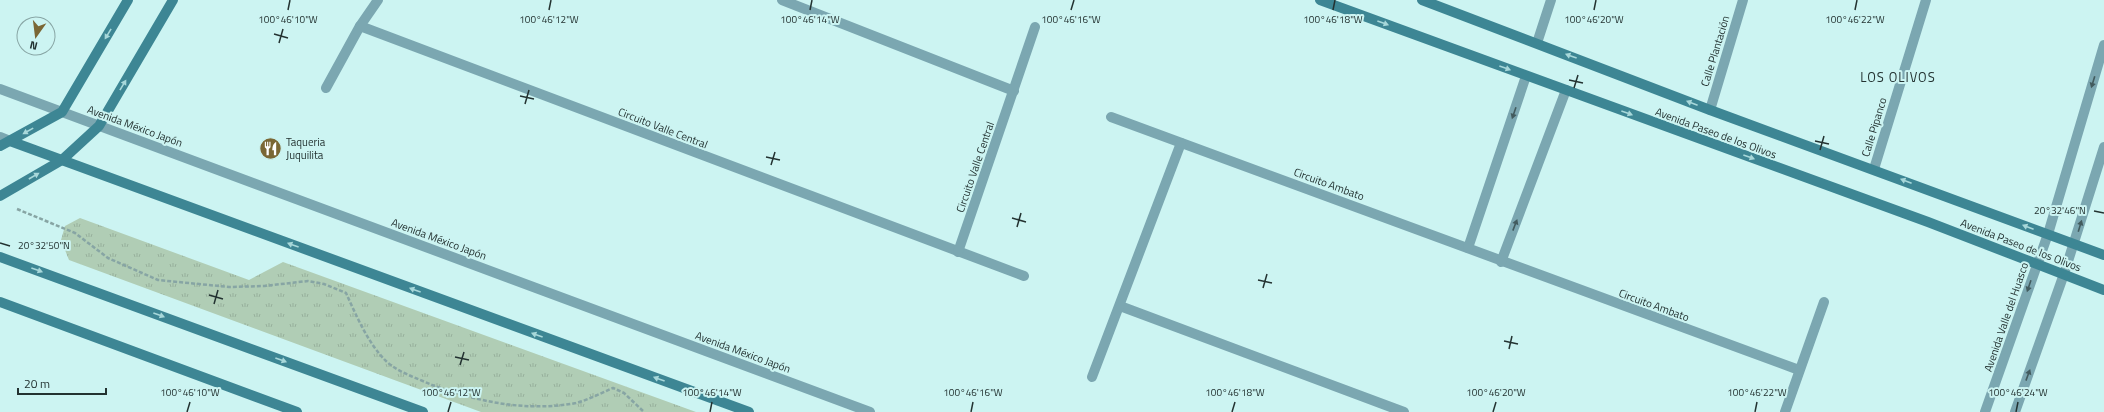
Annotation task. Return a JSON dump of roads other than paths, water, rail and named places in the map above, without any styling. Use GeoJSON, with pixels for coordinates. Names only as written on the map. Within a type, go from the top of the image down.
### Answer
{"type":"FeatureCollection","features":[{"type":"Feature","properties":{"kind":"street"},"geometry":{"type":"LineString","coordinates":[[0,146],[62,112],[128,0]]}},
{"type":"Feature","properties":{"kind":"street"},"geometry":{"type":"LineString","coordinates":[[0,196],[62,160],[99,126],[173,0]]}},
{"type":"Feature","properties":{"kind":"street"},"geometry":{"type":"LineString","coordinates":[[326,88],[360,26],[378,0]]}},
{"type":"Feature","properties":{"kind":"street"},"geometry":{"type":"LineString","coordinates":[[782,0],[1014,91]]}},
{"type":"Feature","properties":{"kind":"street","name":"Avenida Paseo de los Olivos"},"geometry":{"type":"LineString","coordinates":[[1320,0],[2104,290]]}},
{"type":"Feature","properties":{"kind":"street","name":"Avenida Paseo de los Olivos"},"geometry":{"type":"LineString","coordinates":[[1422,0],[1710,110],[1874,169],[2104,255]]}},
{"type":"Feature","properties":{"kind":"street"},"geometry":{"type":"LineString","coordinates":[[1537,43],[1550,0]]}},
{"type":"Feature","properties":{"kind":"street","name":"Calle Plantación"},"geometry":{"type":"LineString","coordinates":[[1710,110],[1743,0]]}},
{"type":"Feature","properties":{"kind":"street","name":"Calle Pipanco"},"geometry":{"type":"LineString","coordinates":[[1874,169],[1926,0]]}},
{"type":"Feature","properties":{"kind":"street","name":"Circuito Valle Central"},"geometry":{"type":"LineString","coordinates":[[360,26],[1024,276]]}},
{"type":"Feature","properties":{"kind":"street","name":"Circuito Valle Central"},"geometry":{"type":"LineString","coordinates":[[958,252],[1035,27]]}},
{"type":"Feature","properties":{"kind":"street","name":"Avenida Valle del Huasco"},"geometry":{"type":"LineString","coordinates":[[1985,412],[2048,234],[2104,45]]}},
{"type":"Feature","properties":{"kind":"street"},"geometry":{"type":"LineString","coordinates":[[1468,248],[1526,76]]}},
{"type":"Feature","properties":{"kind":"street","name":"Avenida México Japón"},"geometry":{"type":"LineString","coordinates":[[0,89],[870,412]]}},
{"type":"Feature","properties":{"kind":"street"},"geometry":{"type":"LineString","coordinates":[[1501,262],[1566,90]]}},
{"type":"Feature","properties":{"kind":"street","name":"Circuito Ambato"},"geometry":{"type":"LineString","coordinates":[[1111,117],[1468,248],[1501,262],[1799,370]]}},
{"type":"Feature","properties":{"kind":"street"},"geometry":{"type":"LineString","coordinates":[[0,137],[749,412]]}},
{"type":"Feature","properties":{"kind":"street"},"geometry":{"type":"LineString","coordinates":[[1092,377],[1181,143]]}},
{"type":"Feature","properties":{"kind":"street"},"geometry":{"type":"LineString","coordinates":[[2015,412],[2064,274],[2104,147]]}},
{"type":"Feature","properties":{"kind":"street"},"geometry":{"type":"LineString","coordinates":[[0,257],[422,412]]}},
{"type":"Feature","properties":{"kind":"street"},"geometry":{"type":"LineString","coordinates":[[0,302],[297,412]]}},
{"type":"Feature","properties":{"kind":"street"},"geometry":{"type":"LineString","coordinates":[[1785,412],[1824,302]]}},
{"type":"Feature","properties":{"kind":"street"},"geometry":{"type":"LineString","coordinates":[[1120,306],[1404,412]]}},
{"type":"Feature","properties":{"kind":"place","name":"Taqueria Juquilita"},"geometry":{"type":"Point","coordinates":[270,148]}},
{"type":"Feature","properties":{"kind":"district","name":"LOS OLIVOS"},"geometry":{"type":"Point","coordinates":[1898,77]}}]}
